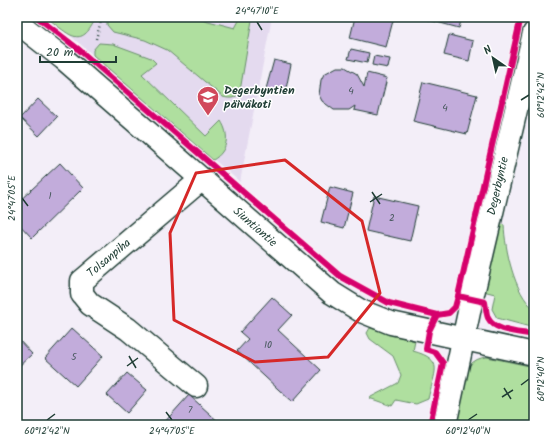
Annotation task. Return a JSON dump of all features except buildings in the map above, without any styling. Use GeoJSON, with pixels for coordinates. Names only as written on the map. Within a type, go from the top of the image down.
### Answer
{"type":"FeatureCollection","features":[{"type":"Feature","properties":{"kind":"street","name":"Siuntiontie"},"geometry":{"type":"LineString","coordinates":[[17,22],[64,59],[309,274],[332,293],[349,304],[361,311],[391,323],[534,354]]}},
{"type":"Feature","properties":{"kind":"street","name":"Degerbyntie"},"geometry":{"type":"LineString","coordinates":[[445,425],[463,339],[534,33]]}},
{"type":"Feature","properties":{"kind":"street","name":"Tolsanpiha"},"geometry":{"type":"LineString","coordinates":[[196,386],[128,329],[90,304],[82,294],[82,281],[202,179]]}},
{"type":"Feature","properties":{"kind":"path"},"geometry":{"type":"LineString","coordinates":[[96,39],[102,17]]}},
{"type":"Feature","properties":{"kind":"highlighted area"},"geometry":{"type":"Polygon","coordinates":[[[285,160],[362,221],[380,293],[328,357],[255,362],[174,320],[170,233],[196,173],[285,160]]]}},
{"type":"Feature","properties":{"kind":"shaded area","name":"Degerbyntien päiväkoti"},"geometry":{"type":"Polygon","coordinates":[[[69,17],[272,17],[240,182],[65,31],[69,17]]]}},
{"type":"Feature","properties":{"kind":"green space"},"geometry":{"type":"Polygon","coordinates":[[[46,17],[96,17],[85,34],[79,37],[68,33],[46,17]]]}},
{"type":"Feature","properties":{"kind":"green space"},"geometry":{"type":"Polygon","coordinates":[[[107,17],[193,17],[235,28],[241,17],[250,17],[252,20],[240,91],[237,96],[233,98],[223,97],[167,50],[145,40],[113,32],[107,25],[107,17]]]}},
{"type":"Feature","properties":{"kind":"green space"},"geometry":{"type":"Polygon","coordinates":[[[99,43],[113,44],[151,58],[156,63],[142,74],[206,136],[221,121],[226,132],[226,142],[222,152],[213,160],[93,55],[93,50],[99,43]]]}},
{"type":"Feature","properties":{"kind":"green space"},"geometry":{"type":"Polygon","coordinates":[[[498,223],[504,225],[506,246],[516,282],[527,302],[534,309],[534,328],[497,318],[492,309],[495,294],[483,291],[498,223]]]}},
{"type":"Feature","properties":{"kind":"green space"},"geometry":{"type":"Polygon","coordinates":[[[370,328],[415,341],[413,351],[430,358],[434,363],[435,374],[428,399],[416,404],[396,400],[392,406],[369,398],[398,383],[401,375],[393,356],[370,339],[367,333],[370,328]]]}},
{"type":"Feature","properties":{"kind":"green space"},"geometry":{"type":"Polygon","coordinates":[[[487,357],[534,367],[534,425],[453,425],[458,394],[464,373],[470,365],[477,360],[487,357]]]}},
{"type":"Feature","properties":{"kind":"cycle path"},"geometry":{"type":"LineString","coordinates":[[37,17],[77,48],[340,276],[389,303],[437,315]]}},
{"type":"Feature","properties":{"kind":"cycle path"},"geometry":{"type":"LineString","coordinates":[[430,425],[443,363],[435,352],[426,349],[429,331],[437,315],[449,313],[455,307],[521,17]]}},
{"type":"Feature","properties":{"kind":"cycle path"},"geometry":{"type":"LineString","coordinates":[[458,296],[485,302],[488,318],[491,323],[496,326],[508,331],[534,335]]}},
{"type":"Feature","properties":{"kind":"place","name":"Degerbyntien päiväkoti"},"geometry":{"type":"Point","coordinates":[208,116]}}]}
